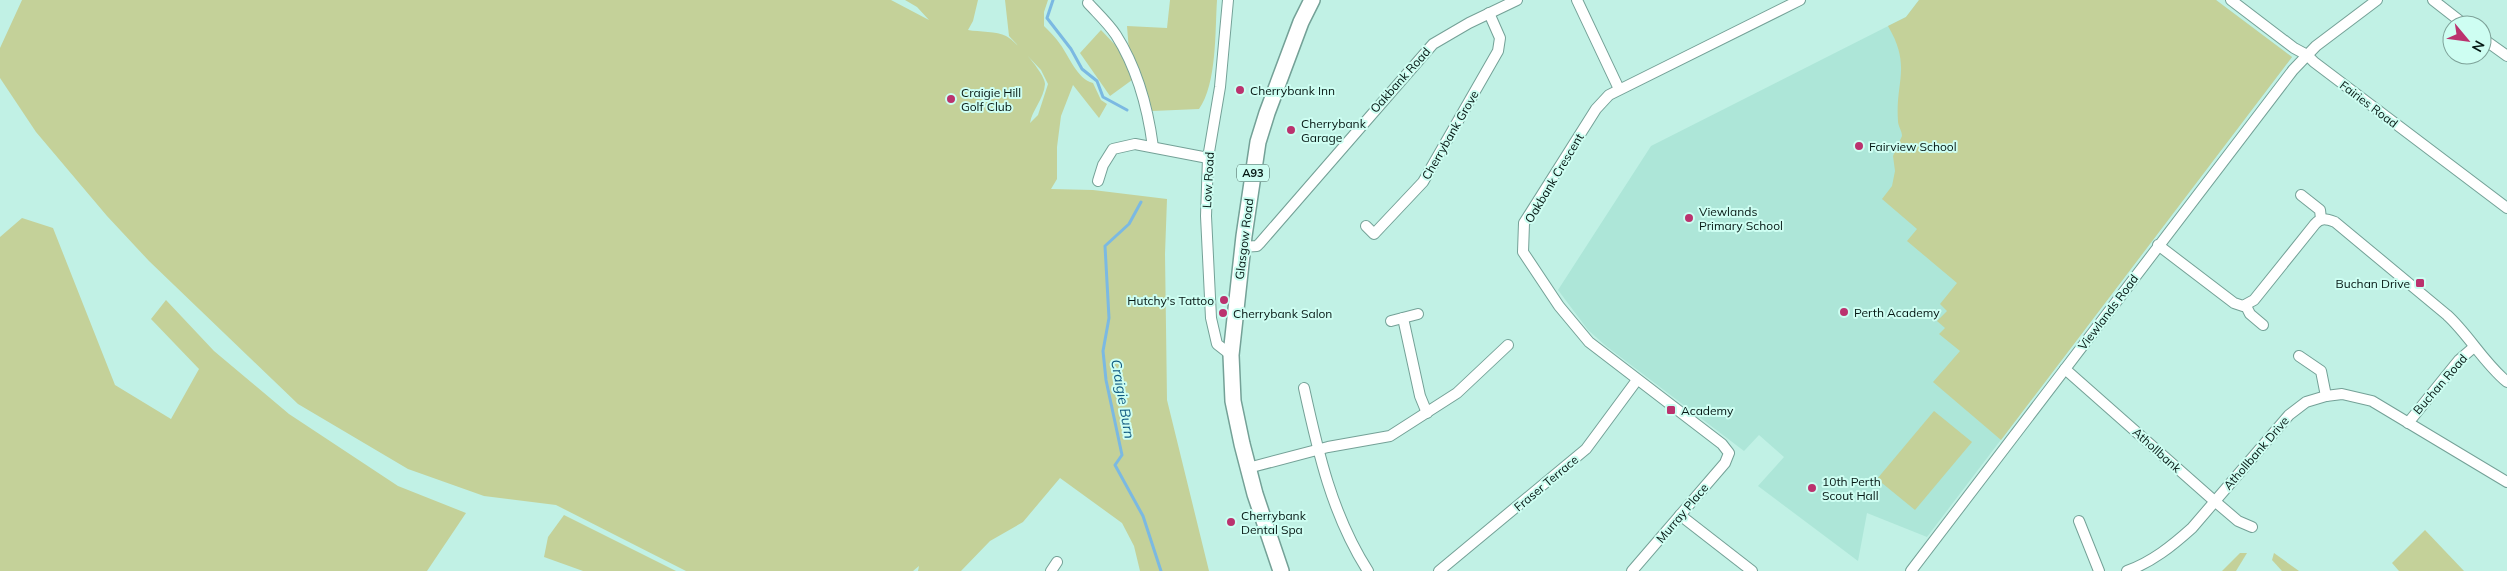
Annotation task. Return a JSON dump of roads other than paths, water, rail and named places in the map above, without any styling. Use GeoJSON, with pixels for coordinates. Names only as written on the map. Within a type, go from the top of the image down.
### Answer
{"type":"FeatureCollection","features":[{"type":"Feature","properties":{"kind":"main road","name":"Glasgow Road"},"geometry":{"type":"LineString","coordinates":[[1281,571],[1248,468],[1233,401],[1231,354],[1242,248],[1261,131],[1301,22],[1312,0]]}},
{"type":"Feature","properties":{"kind":"street","name":"Low Road"},"geometry":{"type":"LineString","coordinates":[[1228,0],[1220,88],[1208,158],[1206,216],[1211,318],[1217,344],[1231,354]]}},
{"type":"Feature","properties":{"kind":"street","name":"Oakbank Road"},"geometry":{"type":"LineString","coordinates":[[1242,248],[1256,246],[1260,243],[1433,44],[1517,0]]}},
{"type":"Feature","properties":{"kind":"street"},"geometry":{"type":"LineString","coordinates":[[1577,0],[1619,89]]}},
{"type":"Feature","properties":{"kind":"street","name":"Oakbank Crescent"},"geometry":{"type":"LineString","coordinates":[[1729,453],[1722,444],[1595,348],[1576,329],[1523,252],[1524,223],[1596,110],[1609,95],[1800,0]]}},
{"type":"Feature","properties":{"kind":"street","name":"Fairies Road"},"geometry":{"type":"LineString","coordinates":[[2231,0],[2294,48],[2308,55],[2314,62],[2507,208]]}},
{"type":"Feature","properties":{"kind":"street","name":"Viewlands Road"},"geometry":{"type":"LineString","coordinates":[[1911,571],[2293,70],[2308,55],[2377,0]]}},
{"type":"Feature","properties":{"kind":"street"},"geometry":{"type":"LineString","coordinates":[[2433,0],[2452,15]]}},
{"type":"Feature","properties":{"kind":"street"},"geometry":{"type":"LineString","coordinates":[[1088,3],[1115,34],[1130,62],[1149,121],[1152,147]]}},
{"type":"Feature","properties":{"kind":"street","name":"Cherrybank Grove"},"geometry":{"type":"LineString","coordinates":[[1366,226],[1374,234],[1423,182],[1498,51],[1500,38],[1489,13]]}},
{"type":"Feature","properties":{"kind":"street"},"geometry":{"type":"LineString","coordinates":[[2492,45],[2507,56]]}},
{"type":"Feature","properties":{"kind":"street"},"geometry":{"type":"LineString","coordinates":[[1098,181],[1103,164],[1113,149],[1135,144],[1208,158]]}},
{"type":"Feature","properties":{"kind":"street"},"geometry":{"type":"LineString","coordinates":[[2301,195],[2320,210],[2321,219]]}},
{"type":"Feature","properties":{"kind":"street"},"geometry":{"type":"LineString","coordinates":[[2158,245],[2234,303],[2239,306],[2246,306],[2254,300],[2314,224],[2321,219],[2335,222],[2442,309],[2458,324],[2491,368],[2507,382]]}},
{"type":"Feature","properties":{"kind":"street"},"geometry":{"type":"LineString","coordinates":[[2246,306],[2250,314],[2263,325]]}},
{"type":"Feature","properties":{"kind":"street"},"geometry":{"type":"LineString","coordinates":[[1391,320],[1418,314]]}},
{"type":"Feature","properties":{"kind":"street"},"geometry":{"type":"LineString","coordinates":[[1403,318],[1420,396],[1427,413]]}},
{"type":"Feature","properties":{"kind":"street"},"geometry":{"type":"LineString","coordinates":[[1248,468],[1318,450],[1390,436],[1457,393],[1508,345]]}},
{"type":"Feature","properties":{"kind":"street","name":"Buchan Road"},"geometry":{"type":"LineString","coordinates":[[2408,422],[2460,360],[2474,347]]}},
{"type":"Feature","properties":{"kind":"street"},"geometry":{"type":"LineString","coordinates":[[2299,356],[2321,371],[2326,396]]}},
{"type":"Feature","properties":{"kind":"street","name":"Athollbank"},"geometry":{"type":"LineString","coordinates":[[2065,369],[2214,501],[2238,521],[2252,527]]}},
{"type":"Feature","properties":{"kind":"street","name":"Fraser Terrace"},"geometry":{"type":"LineString","coordinates":[[1439,571],[1586,450],[1637,380]]}},
{"type":"Feature","properties":{"kind":"street"},"geometry":{"type":"LineString","coordinates":[[1304,388],[1318,450],[1336,508],[1368,571]]}},
{"type":"Feature","properties":{"kind":"street","name":"Athollbank Drive"},"geometry":{"type":"LineString","coordinates":[[2127,571],[2146,563],[2177,541],[2289,415],[2306,402],[2326,396],[2342,394],[2362,398],[2408,422],[2507,482]]}},
{"type":"Feature","properties":{"kind":"street","name":"Murray Place"},"geometry":{"type":"LineString","coordinates":[[1632,571],[1725,463],[1729,453]]}},
{"type":"Feature","properties":{"kind":"street"},"geometry":{"type":"LineString","coordinates":[[1680,515],[1752,571]]}},
{"type":"Feature","properties":{"kind":"street"},"geometry":{"type":"LineString","coordinates":[[2079,521],[2099,571]]}},
{"type":"Feature","properties":{"kind":"waterway"},"geometry":{"type":"LineString","coordinates":[[1053,0],[1047,18],[1071,49],[1082,69],[1097,81],[1103,97],[1127,110]]}},
{"type":"Feature","properties":{"kind":"waterway","name":"Craigie Burn"},"geometry":{"type":"LineString","coordinates":[[1141,202],[1129,224],[1105,246],[1109,318],[1103,351],[1106,380],[1122,455],[1115,465],[1143,516],[1161,571]]}},
{"type":"Feature","properties":{"kind":"place","name":"Cherrybank Inn"},"geometry":{"type":"Point","coordinates":[1240,90]}},
{"type":"Feature","properties":{"kind":"place","name":"Craigie Hill Golf Club"},"geometry":{"type":"Point","coordinates":[951,99]}},
{"type":"Feature","properties":{"kind":"place","name":"Cherrybank Garage"},"geometry":{"type":"Point","coordinates":[1291,130]}},
{"type":"Feature","properties":{"kind":"place","name":"Fairview School"},"geometry":{"type":"Point","coordinates":[1859,146]}},
{"type":"Feature","properties":{"kind":"place","name":"Viewlands Primary School"},"geometry":{"type":"Point","coordinates":[1689,218]}},
{"type":"Feature","properties":{"kind":"place","name":"Buchan Drive"},"geometry":{"type":"Point","coordinates":[2420,283]}},
{"type":"Feature","properties":{"kind":"place","name":"Hutchy's Tattoo"},"geometry":{"type":"Point","coordinates":[1224,300]}},
{"type":"Feature","properties":{"kind":"place","name":"Perth Academy"},"geometry":{"type":"Point","coordinates":[1844,312]}},
{"type":"Feature","properties":{"kind":"place","name":"Cherrybank Salon"},"geometry":{"type":"Point","coordinates":[1223,313]}},
{"type":"Feature","properties":{"kind":"place","name":"Academy"},"geometry":{"type":"Point","coordinates":[1671,410]}},
{"type":"Feature","properties":{"kind":"place","name":"10th Perth Scout Hall"},"geometry":{"type":"Point","coordinates":[1812,488]}},
{"type":"Feature","properties":{"kind":"place","name":"Cherrybank Dental Spa"},"geometry":{"type":"Point","coordinates":[1231,522]}}]}
